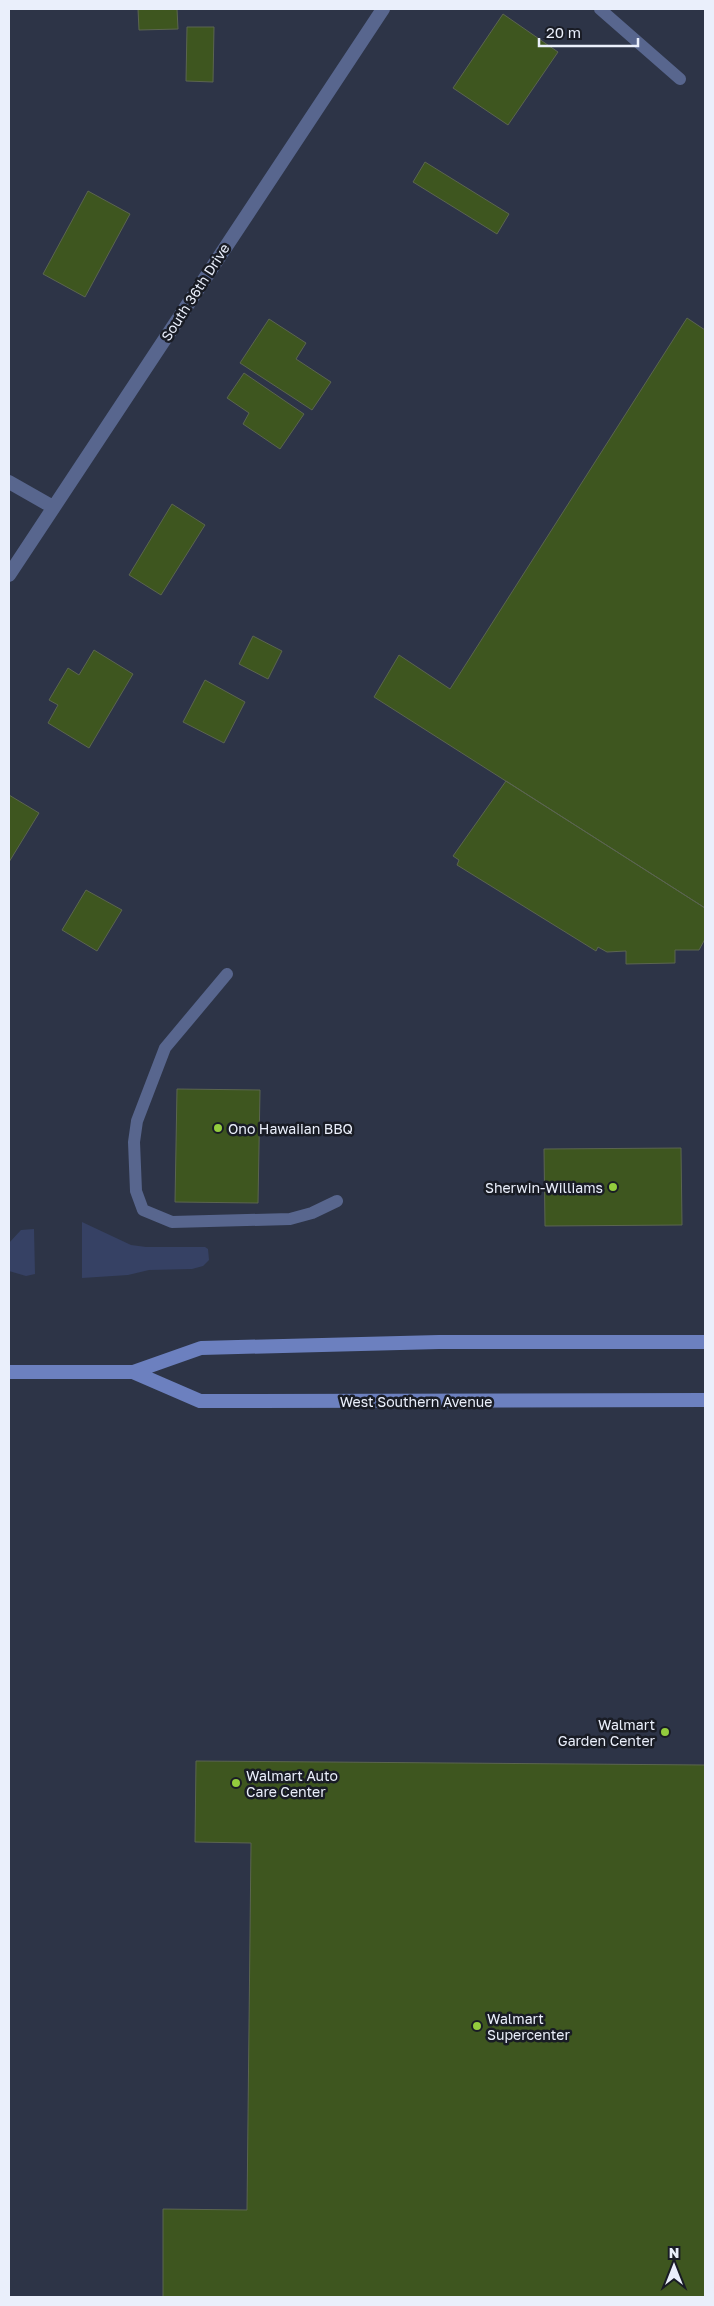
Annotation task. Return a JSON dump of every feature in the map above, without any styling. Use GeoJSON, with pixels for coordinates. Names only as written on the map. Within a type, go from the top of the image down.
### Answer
{"type":"FeatureCollection","features":[{"type":"Feature","properties":{"kind":"main road","name":"West Southern Avenue"},"geometry":{"type":"LineString","coordinates":[[9,1372],[133,1372],[201,1348],[439,1342],[705,1342]]}},
{"type":"Feature","properties":{"kind":"main road","name":"West Southern Avenue"},"geometry":{"type":"LineString","coordinates":[[133,1372],[200,1401],[705,1400]]}},
{"type":"Feature","properties":{"kind":"street","name":"South 36th Drive"},"geometry":{"type":"LineString","coordinates":[[9,576],[383,9]]}},
{"type":"Feature","properties":{"kind":"street"},"geometry":{"type":"LineString","coordinates":[[9,482],[53,507]]}},
{"type":"Feature","properties":{"kind":"lane"},"geometry":{"type":"LineString","coordinates":[[600,9],[680,79]]}},
{"type":"Feature","properties":{"kind":"lane"},"geometry":{"type":"LineString","coordinates":[[227,974],[165,1048],[137,1121],[134,1142],[136,1191],[143,1210],[172,1222],[290,1219],[312,1213],[338,1201]]}},
{"type":"Feature","properties":{"kind":"shaded area"},"geometry":{"type":"Polygon","coordinates":[[[82,1222],[131,1245],[146,1247],[205,1247],[208,1249],[209,1260],[203,1266],[192,1269],[149,1270],[128,1275],[82,1278],[82,1222]]]}},
{"type":"Feature","properties":{"kind":"shaded area"},"geometry":{"type":"Polygon","coordinates":[[[34,1229],[35,1274],[26,1276],[9,1271],[9,1243],[21,1230],[34,1229]]]}},
{"type":"Feature","properties":{"kind":"building"},"geometry":{"type":"Polygon","coordinates":[[[138,9],[177,9],[178,29],[139,30],[138,9]]]}},
{"type":"Feature","properties":{"kind":"building"},"geometry":{"type":"Polygon","coordinates":[[[503,14],[558,52],[508,125],[453,88],[503,14]]]}},
{"type":"Feature","properties":{"kind":"building"},"geometry":{"type":"Polygon","coordinates":[[[187,27],[214,27],[213,82],[186,81],[187,27]]]}},
{"type":"Feature","properties":{"kind":"building"},"geometry":{"type":"Polygon","coordinates":[[[425,162],[509,214],[497,234],[413,182],[425,162]]]}},
{"type":"Feature","properties":{"kind":"building"},"geometry":{"type":"Polygon","coordinates":[[[88,191],[130,214],[85,297],[43,274],[88,191]]]}},
{"type":"Feature","properties":{"kind":"building"},"geometry":{"type":"Polygon","coordinates":[[[687,318],[705,330],[705,908],[374,697],[399,655],[450,689],[687,318]]]}},
{"type":"Feature","properties":{"kind":"building"},"geometry":{"type":"Polygon","coordinates":[[[269,319],[306,343],[296,359],[331,382],[312,410],[240,363],[269,319]]]}},
{"type":"Feature","properties":{"kind":"building"},"geometry":{"type":"Polygon","coordinates":[[[244,373],[304,414],[280,449],[243,424],[249,413],[227,398],[244,373]]]}},
{"type":"Feature","properties":{"kind":"building"},"geometry":{"type":"Polygon","coordinates":[[[172,504],[205,525],[161,595],[129,575],[172,504]]]}},
{"type":"Feature","properties":{"kind":"building"},"geometry":{"type":"Polygon","coordinates":[[[253,636],[282,651],[268,679],[239,664],[253,636]]]}},
{"type":"Feature","properties":{"kind":"building"},"geometry":{"type":"Polygon","coordinates":[[[94,650],[133,674],[89,748],[48,723],[58,705],[49,700],[68,668],[79,675],[94,650]]]}},
{"type":"Feature","properties":{"kind":"building"},"geometry":{"type":"Polygon","coordinates":[[[205,680],[245,702],[224,743],[183,722],[205,680]]]}},
{"type":"Feature","properties":{"kind":"building"},"geometry":{"type":"Polygon","coordinates":[[[506,781],[705,908],[705,939],[699,950],[675,950],[675,963],[626,964],[626,951],[607,952],[598,947],[596,951],[457,865],[459,860],[453,856],[506,781]]]}},
{"type":"Feature","properties":{"kind":"building"},"geometry":{"type":"Polygon","coordinates":[[[9,795],[39,813],[9,862],[9,795]]]}},
{"type":"Feature","properties":{"kind":"building"},"geometry":{"type":"Polygon","coordinates":[[[86,890],[122,910],[97,951],[62,930],[86,890]]]}},
{"type":"Feature","properties":{"kind":"building","name":"Ono Hawaiian BBQ"},"geometry":{"type":"Polygon","coordinates":[[[177,1089],[260,1090],[258,1203],[175,1202],[177,1089]]]}},
{"type":"Feature","properties":{"kind":"building","name":"Sherwin-Williams"},"geometry":{"type":"Polygon","coordinates":[[[681,1148],[682,1225],[545,1226],[544,1149],[681,1148]]]}},
{"type":"Feature","properties":{"kind":"building","name":"Walmart Supercenter"},"geometry":{"type":"Polygon","coordinates":[[[196,1761],[705,1765],[705,2297],[163,2297],[163,2209],[247,2210],[251,1843],[195,1842],[196,1761]]]}},
{"type":"Feature","properties":{"kind":"place","name":"Ono Hawaiian BBQ"},"geometry":{"type":"Point","coordinates":[218,1128]}},
{"type":"Feature","properties":{"kind":"place","name":"Sherwin-Williams"},"geometry":{"type":"Point","coordinates":[613,1187]}},
{"type":"Feature","properties":{"kind":"place","name":"Walmart Garden Center"},"geometry":{"type":"Point","coordinates":[665,1732]}},
{"type":"Feature","properties":{"kind":"place","name":"Walmart Auto Care Center"},"geometry":{"type":"Point","coordinates":[236,1783]}},
{"type":"Feature","properties":{"kind":"place","name":"Walmart Supercenter"},"geometry":{"type":"Point","coordinates":[477,2026]}}]}
